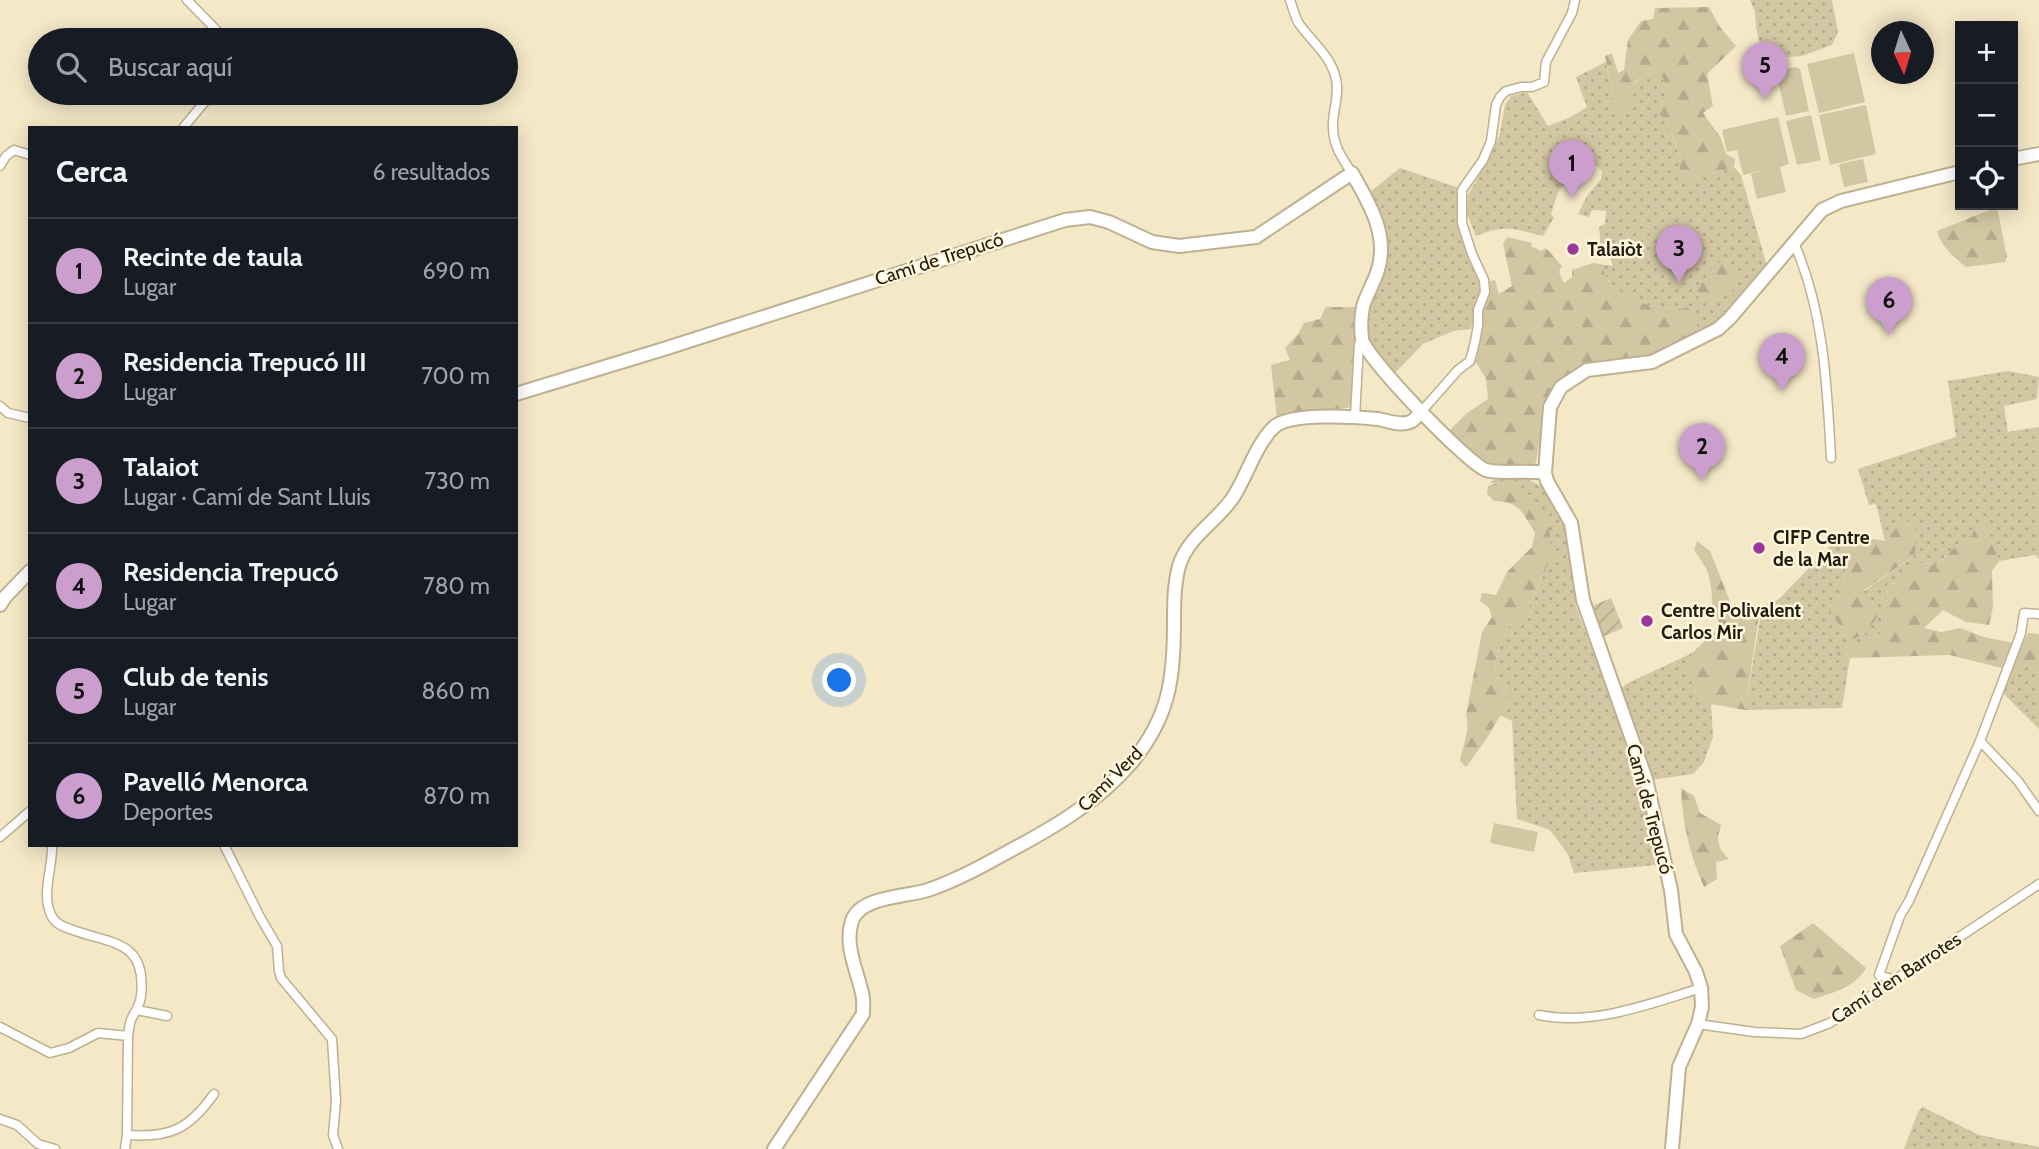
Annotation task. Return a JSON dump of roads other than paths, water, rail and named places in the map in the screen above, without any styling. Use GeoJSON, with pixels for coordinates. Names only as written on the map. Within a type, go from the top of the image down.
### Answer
{"type":"FeatureCollection","features":[{"type":"Feature","properties":{"kind":"street"},"geometry":{"type":"LineString","coordinates":[[187,0],[214,28]]}},
{"type":"Feature","properties":{"kind":"street"},"geometry":{"type":"LineString","coordinates":[[1290,0],[1298,24],[1316,42],[1331,63],[1338,99],[1333,128],[1339,154],[1370,204],[1379,227],[1379,269],[1363,305],[1356,416]]}},
{"type":"Feature","properties":{"kind":"street"},"geometry":{"type":"LineString","coordinates":[[1421,412],[1458,370],[1470,361],[1478,325],[1478,310],[1485,292],[1484,280],[1462,223],[1462,191],[1483,160],[1491,141],[1496,105],[1500,97],[1506,91],[1544,82],[1546,62],[1572,13],[1575,0]]}},
{"type":"Feature","properties":{"kind":"street"},"geometry":{"type":"LineString","coordinates":[[185,126],[202,105]]}},
{"type":"Feature","properties":{"kind":"street"},"geometry":{"type":"LineString","coordinates":[[0,166],[14,150],[28,154]]}},
{"type":"Feature","properties":{"kind":"street"},"geometry":{"type":"LineString","coordinates":[[2018,158],[2039,154]]}},
{"type":"Feature","properties":{"kind":"street","name":"Camí de Trepucó"},"geometry":{"type":"LineString","coordinates":[[518,393],[1065,220],[1090,217],[1109,222],[1152,242],[1179,246],[1256,237],[1352,173]]}},
{"type":"Feature","properties":{"kind":"street"},"geometry":{"type":"LineString","coordinates":[[1362,342],[1390,378],[1466,458],[1487,471],[1545,473],[1550,407],[1561,387],[1587,370],[1652,362],[1718,329],[1822,210],[1841,201],[1955,173]]}},
{"type":"Feature","properties":{"kind":"street"},"geometry":{"type":"LineString","coordinates":[[1794,243],[1810,283],[1819,325],[1831,458]]}},
{"type":"Feature","properties":{"kind":"street"},"geometry":{"type":"LineString","coordinates":[[0,406],[8,413],[28,418]]}},
{"type":"Feature","properties":{"kind":"street","name":"Camí Verd"},"geometry":{"type":"LineString","coordinates":[[774,1149],[863,1014],[863,996],[851,953],[852,920],[860,909],[878,901],[923,892],[952,881],[1072,816],[1097,797],[1132,762],[1156,728],[1168,697],[1173,670],[1174,588],[1180,563],[1193,539],[1233,498],[1276,425],[1297,419],[1356,416],[1400,424],[1411,422],[1421,412]]}},
{"type":"Feature","properties":{"kind":"street","name":"Camí de Trepucó"},"geometry":{"type":"LineString","coordinates":[[1545,473],[1571,523],[1583,600],[1646,779],[1671,890],[1676,934],[1696,972],[1701,988],[1702,1007],[1698,1024],[1679,1067],[1672,1149]]}},
{"type":"Feature","properties":{"kind":"street"},"geometry":{"type":"LineString","coordinates":[[0,605],[28,574]]}},
{"type":"Feature","properties":{"kind":"street"},"geometry":{"type":"LineString","coordinates":[[1895,980],[1879,975],[1900,916],[1980,741],[2021,633],[2024,613],[2039,614]]}},
{"type":"Feature","properties":{"kind":"street"},"geometry":{"type":"LineString","coordinates":[[1980,741],[2018,781],[2039,811]]}},
{"type":"Feature","properties":{"kind":"street"},"geometry":{"type":"LineString","coordinates":[[0,837],[28,812]]}},
{"type":"Feature","properties":{"kind":"street"},"geometry":{"type":"LineString","coordinates":[[52,847],[47,893],[51,915],[59,926],[114,941],[137,959],[141,994],[128,1036],[125,1149]]}},
{"type":"Feature","properties":{"kind":"street"},"geometry":{"type":"LineString","coordinates":[[225,847],[277,946],[281,978],[332,1039],[336,1101],[333,1135],[338,1149]]}},
{"type":"Feature","properties":{"kind":"street","name":"Camí d'en Barrotes"},"geometry":{"type":"LineString","coordinates":[[1698,1024],[1754,1032],[1801,1034],[1830,1023],[2039,884]]}},
{"type":"Feature","properties":{"kind":"street"},"geometry":{"type":"LineString","coordinates":[[1539,1014],[1553,1018],[1589,1017],[1628,1010],[1701,988]]}},
{"type":"Feature","properties":{"kind":"street"},"geometry":{"type":"LineString","coordinates":[[138,1010],[167,1016]]}},
{"type":"Feature","properties":{"kind":"street"},"geometry":{"type":"LineString","coordinates":[[0,1027],[50,1053],[69,1048],[98,1033],[128,1036]]}},
{"type":"Feature","properties":{"kind":"street"},"geometry":{"type":"LineString","coordinates":[[127,1135],[145,1136],[177,1131],[195,1118],[215,1094]]}},
{"type":"Feature","properties":{"kind":"street"},"geometry":{"type":"LineString","coordinates":[[0,1118],[17,1125],[38,1144],[55,1149]]}},
{"type":"Feature","properties":{"kind":"place","name":"Club de tenis"},"geometry":{"type":"Point","coordinates":[1765,100]}},
{"type":"Feature","properties":{"kind":"place","name":"Recinte de taula"},"geometry":{"type":"Point","coordinates":[1572,198]}},
{"type":"Feature","properties":{"kind":"place","name":"Talaiòt"},"geometry":{"type":"Point","coordinates":[1573,249]}},
{"type":"Feature","properties":{"kind":"place","name":"Talaiot"},"geometry":{"type":"Point","coordinates":[1679,283]}},
{"type":"Feature","properties":{"kind":"place","name":"Pavelló Menorca"},"geometry":{"type":"Point","coordinates":[1889,335]}},
{"type":"Feature","properties":{"kind":"place","name":"Residencia Trepucó"},"geometry":{"type":"Point","coordinates":[1782,391]}},
{"type":"Feature","properties":{"kind":"place","name":"Residencia Trepucó III"},"geometry":{"type":"Point","coordinates":[1702,481]}},
{"type":"Feature","properties":{"kind":"place","name":"CIFP Centre de la Mar"},"geometry":{"type":"Point","coordinates":[1759,548]}},
{"type":"Feature","properties":{"kind":"place","name":"Centre Polivalent Carlos Mir"},"geometry":{"type":"Point","coordinates":[1647,621]}}]}
